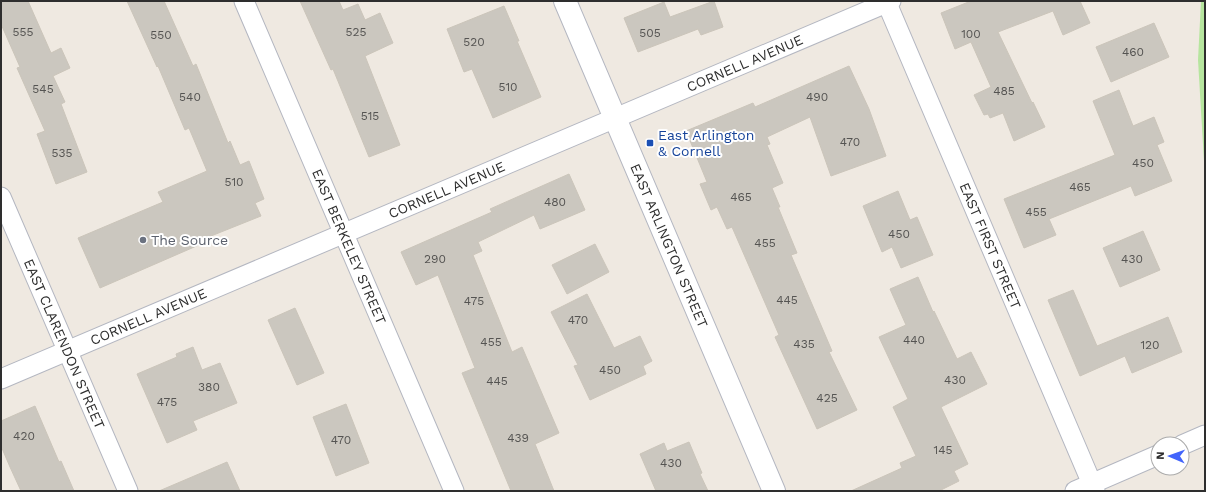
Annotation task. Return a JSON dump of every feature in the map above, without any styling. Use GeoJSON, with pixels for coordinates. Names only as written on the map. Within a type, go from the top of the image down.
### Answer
{"type":"FeatureCollection","features":[{"type":"Feature","properties":{"kind":"main road","name":"EAST ARLINGTON STREET"},"geometry":{"type":"LineString","coordinates":[[565,1],[774,491]]}},
{"type":"Feature","properties":{"kind":"street","name":"EAST BERKELEY STREET"},"geometry":{"type":"LineString","coordinates":[[244,1],[454,491]]}},
{"type":"Feature","properties":{"kind":"street","name":"CORNELL AVENUE"},"geometry":{"type":"LineString","coordinates":[[1,379],[616,119],[888,2]]}},
{"type":"Feature","properties":{"kind":"street","name":"EAST FIRST STREET"},"geometry":{"type":"LineString","coordinates":[[888,2],[1087,489]]}},
{"type":"Feature","properties":{"kind":"street","name":"EAST CLARENDON STREET"},"geometry":{"type":"LineString","coordinates":[[1,198],[128,491]]}},
{"type":"Feature","properties":{"kind":"street"},"geometry":{"type":"LineString","coordinates":[[1190,442],[1205,435]]}},
{"type":"Feature","properties":{"kind":"street"},"geometry":{"type":"LineString","coordinates":[[1087,489],[1150,459]]}},
{"type":"Feature","properties":{"kind":"green space"},"geometry":{"type":"Polygon","coordinates":[[[1201,1],[1205,1],[1205,178],[1198,60],[1201,1]]]}},
{"type":"Feature","properties":{"kind":"building"},"geometry":{"type":"Polygon","coordinates":[[[1,1],[28,1],[51,53],[61,48],[70,68],[53,76],[65,102],[61,104],[87,172],[56,184],[37,134],[45,131],[17,68],[20,67],[1,24],[1,1]]]}},
{"type":"Feature","properties":{"kind":"building"},"geometry":{"type":"Polygon","coordinates":[[[127,1],[164,1],[193,66],[196,64],[228,143],[230,141],[240,165],[249,161],[264,199],[255,203],[261,216],[206,238],[208,241],[100,288],[78,238],[163,202],[158,192],[207,171],[189,128],[185,130],[158,66],[157,67],[127,1]]]}},
{"type":"Feature","properties":{"kind":"building"},"geometry":{"type":"Polygon","coordinates":[[[300,1],[339,1],[343,10],[358,4],[365,20],[380,13],[393,43],[365,56],[400,145],[369,157],[333,69],[331,70],[300,1]]]}},
{"type":"Feature","properties":{"kind":"building"},"geometry":{"type":"Polygon","coordinates":[[[714,1],[723,27],[701,35],[698,29],[638,52],[624,18],[664,2],[670,17],[714,1]]]}},
{"type":"Feature","properties":{"kind":"building"},"geometry":{"type":"Polygon","coordinates":[[[971,1],[1080,1],[1090,23],[1063,35],[1053,11],[998,32],[1045,127],[1014,141],[1003,113],[990,118],[988,114],[984,115],[974,95],[991,87],[971,42],[955,49],[941,13],[971,1]]]}},
{"type":"Feature","properties":{"kind":"building"},"geometry":{"type":"Polygon","coordinates":[[[504,6],[541,97],[493,118],[472,69],[464,72],[447,29],[504,6]]]}},
{"type":"Feature","properties":{"kind":"building"},"geometry":{"type":"Polygon","coordinates":[[[1154,23],[1169,57],[1111,82],[1096,47],[1154,23]]]}},
{"type":"Feature","properties":{"kind":"building"},"geometry":{"type":"Polygon","coordinates":[[[849,66],[869,109],[886,156],[831,176],[810,117],[767,137],[770,144],[767,145],[783,183],[772,188],[780,207],[778,207],[797,253],[791,255],[832,351],[829,352],[857,410],[817,429],[775,337],[779,335],[732,227],[727,229],[717,207],[711,210],[700,184],[707,182],[686,131],[753,103],[755,107],[849,66]]]}},
{"type":"Feature","properties":{"kind":"building"},"geometry":{"type":"Polygon","coordinates":[[[1119,90],[1133,126],[1154,117],[1164,142],[1157,145],[1172,181],[1135,196],[1131,186],[1049,219],[1056,235],[1024,248],[1004,199],[1115,155],[1093,101],[1119,90]]]}},
{"type":"Feature","properties":{"kind":"building"},"geometry":{"type":"Polygon","coordinates":[[[569,174],[585,210],[540,229],[534,215],[478,242],[482,251],[473,255],[512,352],[522,347],[559,433],[535,444],[554,491],[511,491],[462,373],[475,368],[438,275],[416,285],[401,252],[492,212],[490,209],[569,174]]]}},
{"type":"Feature","properties":{"kind":"building"},"geometry":{"type":"Polygon","coordinates":[[[898,191],[910,220],[917,217],[933,255],[901,268],[892,247],[882,252],[863,206],[898,191]]]}},
{"type":"Feature","properties":{"kind":"building"},"geometry":{"type":"Polygon","coordinates":[[[1143,231],[1160,270],[1120,287],[1103,248],[1143,231]]]}},
{"type":"Feature","properties":{"kind":"building"},"geometry":{"type":"Polygon","coordinates":[[[595,244],[609,272],[567,294],[552,265],[595,244]]]}},
{"type":"Feature","properties":{"kind":"building"},"geometry":{"type":"Polygon","coordinates":[[[918,277],[933,312],[934,311],[957,359],[971,352],[987,384],[941,407],[968,464],[954,471],[959,481],[939,491],[851,491],[902,468],[900,463],[916,456],[893,407],[908,399],[879,337],[906,325],[890,289],[918,277]]]}},
{"type":"Feature","properties":{"kind":"building"},"geometry":{"type":"Polygon","coordinates":[[[1073,290],[1097,346],[1168,317],[1182,352],[1132,373],[1125,356],[1080,376],[1048,300],[1073,290]]]}},
{"type":"Feature","properties":{"kind":"building"},"geometry":{"type":"Polygon","coordinates":[[[587,294],[614,348],[640,336],[652,361],[643,366],[646,374],[590,400],[574,366],[578,365],[551,312],[587,294]]]}},
{"type":"Feature","properties":{"kind":"building"},"geometry":{"type":"Polygon","coordinates":[[[295,308],[324,373],[297,385],[268,320],[295,308]]]}},
{"type":"Feature","properties":{"kind":"building"},"geometry":{"type":"Polygon","coordinates":[[[193,347],[202,370],[220,363],[237,403],[193,421],[197,430],[167,443],[137,374],[177,357],[176,354],[193,347]]]}},
{"type":"Feature","properties":{"kind":"building"},"geometry":{"type":"Polygon","coordinates":[[[346,404],[369,463],[336,476],[313,417],[346,404]]]}},
{"type":"Feature","properties":{"kind":"building"},"geometry":{"type":"Polygon","coordinates":[[[35,406],[59,462],[61,461],[74,491],[21,491],[1,446],[1,421],[35,406]]]}},
{"type":"Feature","properties":{"kind":"building"},"geometry":{"type":"Polygon","coordinates":[[[689,442],[702,473],[700,474],[708,491],[656,491],[640,454],[664,443],[667,451],[689,442]]]}},
{"type":"Feature","properties":{"kind":"building"},"geometry":{"type":"Polygon","coordinates":[[[227,462],[240,491],[159,491],[227,462]]]}},
{"type":"Feature","properties":{"kind":"place","name":"East Arlington & Cornell"},"geometry":{"type":"Point","coordinates":[650,143]}},
{"type":"Feature","properties":{"kind":"place","name":"The Source"},"geometry":{"type":"Point","coordinates":[143,240]}}]}
